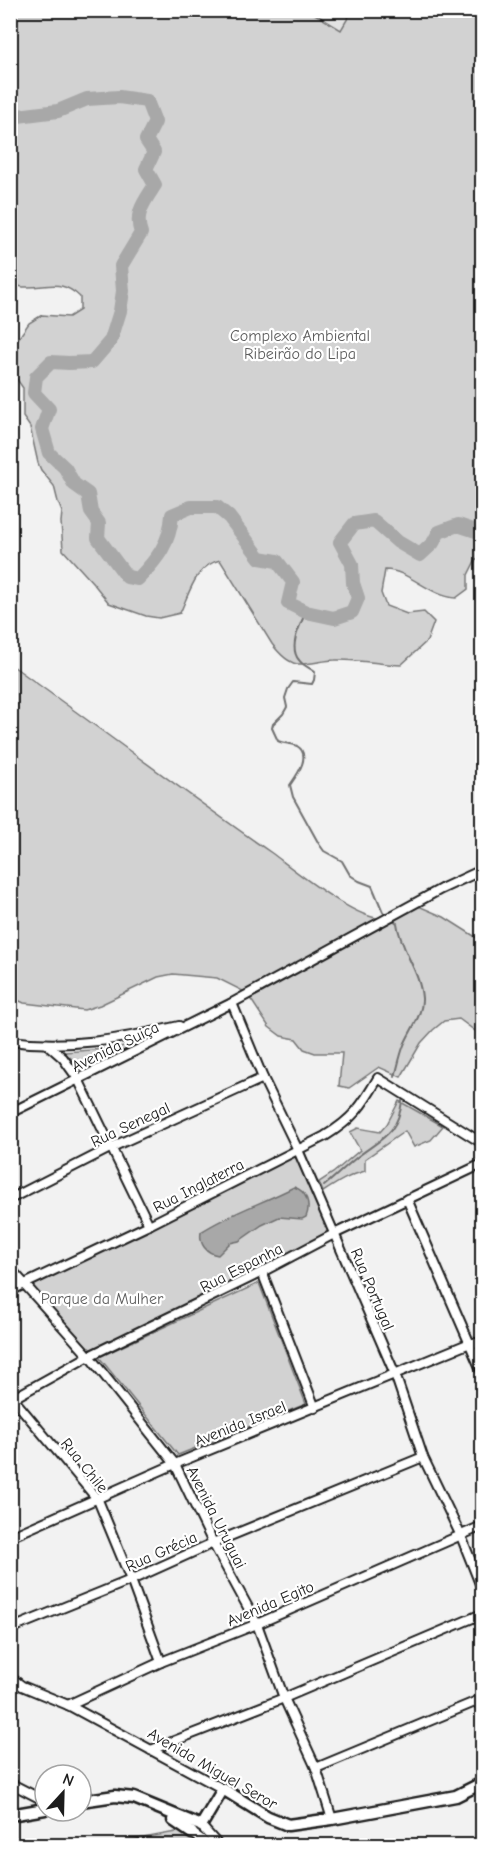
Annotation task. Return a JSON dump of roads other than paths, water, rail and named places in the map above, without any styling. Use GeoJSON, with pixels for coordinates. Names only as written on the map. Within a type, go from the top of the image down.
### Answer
{"type":"FeatureCollection","features":[{"type":"Feature","properties":{"kind":"street","name":"Avenida Suiça"},"geometry":{"type":"LineString","coordinates":[[10,1113],[232,1003],[441,889],[483,870]]}},
{"type":"Feature","properties":{"kind":"street","name":"Rua Portugal"},"geometry":{"type":"LineString","coordinates":[[232,1003],[395,1374],[423,1457],[483,1588]]}},
{"type":"Feature","properties":{"kind":"street"},"geometry":{"type":"LineString","coordinates":[[10,1041],[82,1044],[138,1036],[192,1023]]}},
{"type":"Feature","properties":{"kind":"street"},"geometry":{"type":"LineString","coordinates":[[47,1044],[63,1058],[78,1079],[149,1225]]}},
{"type":"Feature","properties":{"kind":"street","name":"Rua Senegal"},"geometry":{"type":"LineString","coordinates":[[10,1199],[112,1147],[263,1077]]}},
{"type":"Feature","properties":{"kind":"street","name":"Rua Inglaterra"},"geometry":{"type":"LineString","coordinates":[[10,1291],[149,1225],[298,1150],[342,1125],[358,1111],[378,1078],[483,1143]]}},
{"type":"Feature","properties":{"kind":"street","name":"Rua Espanha"},"geometry":{"type":"LineString","coordinates":[[12,1398],[88,1356],[262,1272],[334,1233],[483,1164]]}},
{"type":"Feature","properties":{"kind":"street"},"geometry":{"type":"LineString","coordinates":[[408,1200],[483,1372]]}},
{"type":"Feature","properties":{"kind":"street","name":"Avenida Uruguai"},"geometry":{"type":"LineString","coordinates":[[10,1268],[88,1356],[175,1464],[213,1543],[257,1624],[284,1698],[316,1768],[332,1819]]}},
{"type":"Feature","properties":{"kind":"street"},"geometry":{"type":"LineString","coordinates":[[262,1272],[315,1408]]}},
{"type":"Feature","properties":{"kind":"street","name":"Avenida Israel"},"geometry":{"type":"LineString","coordinates":[[12,1536],[98,1500],[175,1464],[470,1343],[483,1343]]}},
{"type":"Feature","properties":{"kind":"street","name":"Rua Chile"},"geometry":{"type":"LineString","coordinates":[[12,1398],[98,1500],[161,1662]]}},
{"type":"Feature","properties":{"kind":"street","name":"Rua Grécia"},"geometry":{"type":"LineString","coordinates":[[10,1629],[423,1457]]}},
{"type":"Feature","properties":{"kind":"street"},"geometry":{"type":"LineString","coordinates":[[10,1525],[12,1536]]}},
{"type":"Feature","properties":{"kind":"street","name":"Avenida Egito"},"geometry":{"type":"LineString","coordinates":[[68,1705],[161,1662],[257,1624],[483,1526]]}},
{"type":"Feature","properties":{"kind":"street"},"geometry":{"type":"LineString","coordinates":[[151,1750],[284,1698],[483,1614]]}},
{"type":"Feature","properties":{"kind":"street","name":"Avenida Miguel Seror"},"geometry":{"type":"LineString","coordinates":[[10,1677],[22,1686],[68,1705],[224,1789],[279,1823],[288,1825],[332,1819],[456,1796],[483,1784]]}},
{"type":"Feature","properties":{"kind":"street"},"geometry":{"type":"LineString","coordinates":[[316,1768],[483,1699]]}},
{"type":"Feature","properties":{"kind":"street"},"geometry":{"type":"LineString","coordinates":[[10,1783],[33,1795]]}},
{"type":"Feature","properties":{"kind":"street"},"geometry":{"type":"LineString","coordinates":[[198,1829],[224,1789]]}},
{"type":"Feature","properties":{"kind":"street"},"geometry":{"type":"LineString","coordinates":[[93,1799],[126,1796],[134,1798],[198,1829],[219,1845]]}},
{"type":"Feature","properties":{"kind":"street"},"geometry":{"type":"LineString","coordinates":[[10,1815],[33,1811]]}},
{"type":"Feature","properties":{"kind":"street"},"geometry":{"type":"LineString","coordinates":[[198,1829],[210,1845]]}},
{"type":"Feature","properties":{"kind":"waterway"},"geometry":{"type":"LineString","coordinates":[[10,117],[58,111],[87,99],[119,97],[147,101],[155,122],[146,140],[154,152],[146,169],[155,185],[139,214],[141,233],[121,266],[123,291],[120,311],[111,340],[92,362],[51,362],[36,377],[34,393],[49,409],[42,429],[49,453],[65,468],[74,484],[88,494],[91,512],[99,523],[98,538],[127,577],[138,579],[157,558],[169,534],[172,515],[191,507],[217,507],[229,517],[260,558],[277,561],[293,582],[288,603],[306,612],[334,618],[352,612],[358,598],[353,583],[352,564],[340,542],[354,524],[374,521],[398,542],[420,555],[433,543],[439,532],[458,525],[482,533]]}},
{"type":"Feature","properties":{"kind":"waterway"},"geometry":{"type":"LineString","coordinates":[[306,612],[296,636],[295,649],[300,662],[315,672],[314,680],[312,684],[293,682],[285,698],[287,707],[272,728],[278,741],[297,746],[303,754],[302,765],[290,785],[293,797],[319,844],[324,851],[342,861],[350,875],[372,886],[387,916]]}},
{"type":"Feature","properties":{"kind":"waterway"},"geometry":{"type":"LineString","coordinates":[[392,919],[397,923],[402,942],[418,979],[422,998],[416,1022],[404,1045],[395,1077]]}},
{"type":"Feature","properties":{"kind":"waterway"},"geometry":{"type":"LineString","coordinates":[[324,1186],[392,1129],[400,1112],[402,1101]]}},
{"type":"Feature","properties":{"kind":"park label","name":"Complexo Ambiental Ribeirão do Lipa"},"geometry":{"type":"Point","coordinates":[300,344]}},
{"type":"Feature","properties":{"kind":"park label","name":"Parque da Mulher"},"geometry":{"type":"Point","coordinates":[102,1298]}}]}
